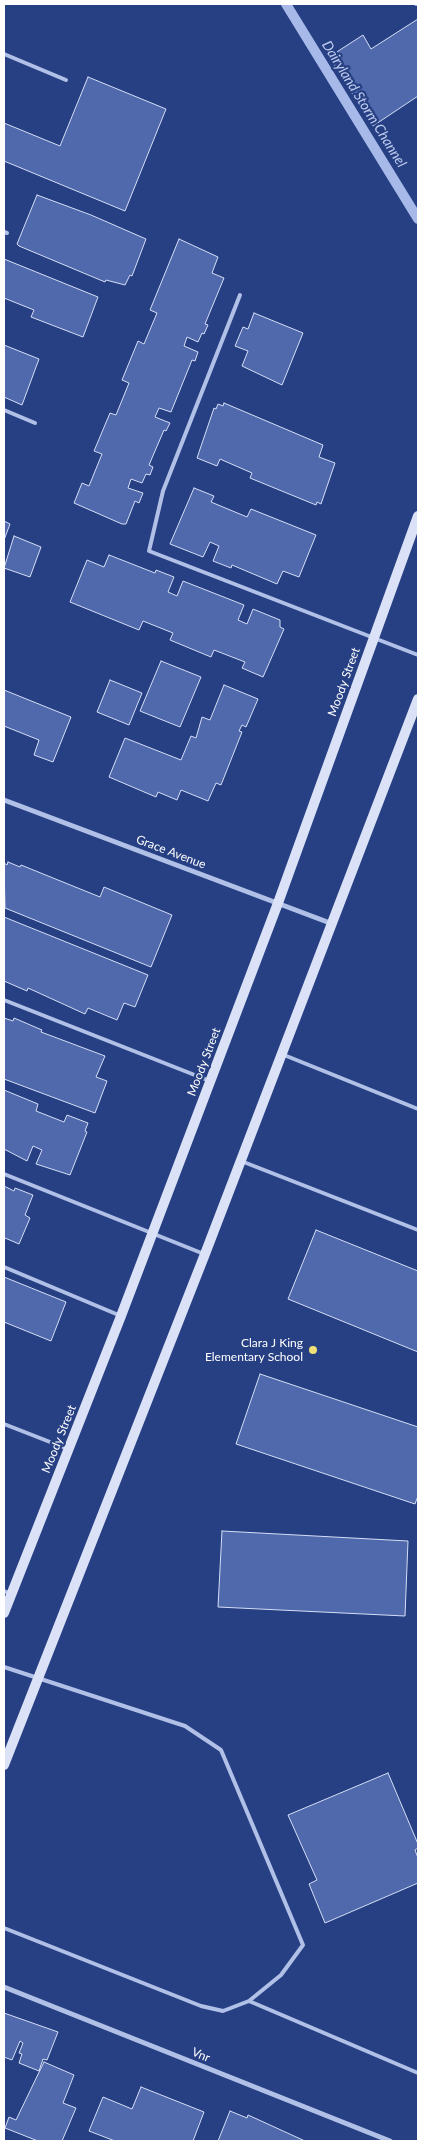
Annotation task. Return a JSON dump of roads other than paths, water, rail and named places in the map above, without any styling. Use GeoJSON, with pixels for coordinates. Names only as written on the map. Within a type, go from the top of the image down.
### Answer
{"type":"FeatureCollection","features":[{"type":"Feature","properties":{"kind":"main road","name":"Moody Street"},"geometry":{"type":"LineString","coordinates":[[4,1613],[7,1593],[68,1449],[121,1316],[278,903],[418,516]]}},
{"type":"Feature","properties":{"kind":"main road"},"geometry":{"type":"LineString","coordinates":[[4,1765],[205,1254],[330,923],[418,699]]}},
{"type":"Feature","properties":{"kind":"street","name":"Grace Avenue"},"geometry":{"type":"LineString","coordinates":[[4,800],[330,923]]}},
{"type":"Feature","properties":{"kind":"street","name":"Vnr"},"geometry":{"type":"LineString","coordinates":[[4,1987],[390,2141]]}},
{"type":"Feature","properties":{"kind":"lane"},"geometry":{"type":"LineString","coordinates":[[4,54],[66,80]]}},
{"type":"Feature","properties":{"kind":"lane"},"geometry":{"type":"LineString","coordinates":[[240,295],[164,491],[149,551],[418,655]]}},
{"type":"Feature","properties":{"kind":"lane"},"geometry":{"type":"LineString","coordinates":[[4,410],[35,423]]}},
{"type":"Feature","properties":{"kind":"lane"},"geometry":{"type":"LineString","coordinates":[[4,1000],[210,1081]]}},
{"type":"Feature","properties":{"kind":"lane"},"geometry":{"type":"LineString","coordinates":[[282,1054],[418,1109]]}},
{"type":"Feature","properties":{"kind":"lane"},"geometry":{"type":"LineString","coordinates":[[241,1161],[418,1230]]}},
{"type":"Feature","properties":{"kind":"lane"},"geometry":{"type":"LineString","coordinates":[[4,1174],[205,1254]]}},
{"type":"Feature","properties":{"kind":"lane"},"geometry":{"type":"LineString","coordinates":[[4,1267],[121,1316]]}},
{"type":"Feature","properties":{"kind":"lane"},"geometry":{"type":"LineString","coordinates":[[4,1424],[68,1449]]}},
{"type":"Feature","properties":{"kind":"lane"},"geometry":{"type":"LineString","coordinates":[[4,1667],[185,1726],[221,1750],[303,1946],[281,1975],[249,2001],[223,2011],[200,2006],[4,1928]]}},
{"type":"Feature","properties":{"kind":"lane"},"geometry":{"type":"LineString","coordinates":[[249,2001],[418,2073]]}},
{"type":"Feature","properties":{"kind":"waterway","name":"Dairyland Storm Channel"},"geometry":{"type":"LineString","coordinates":[[286,4],[418,219]]}},
{"type":"Feature","properties":{"kind":"place","name":"Clara J King Elementary School"},"geometry":{"type":"Point","coordinates":[313,1350]}}]}
